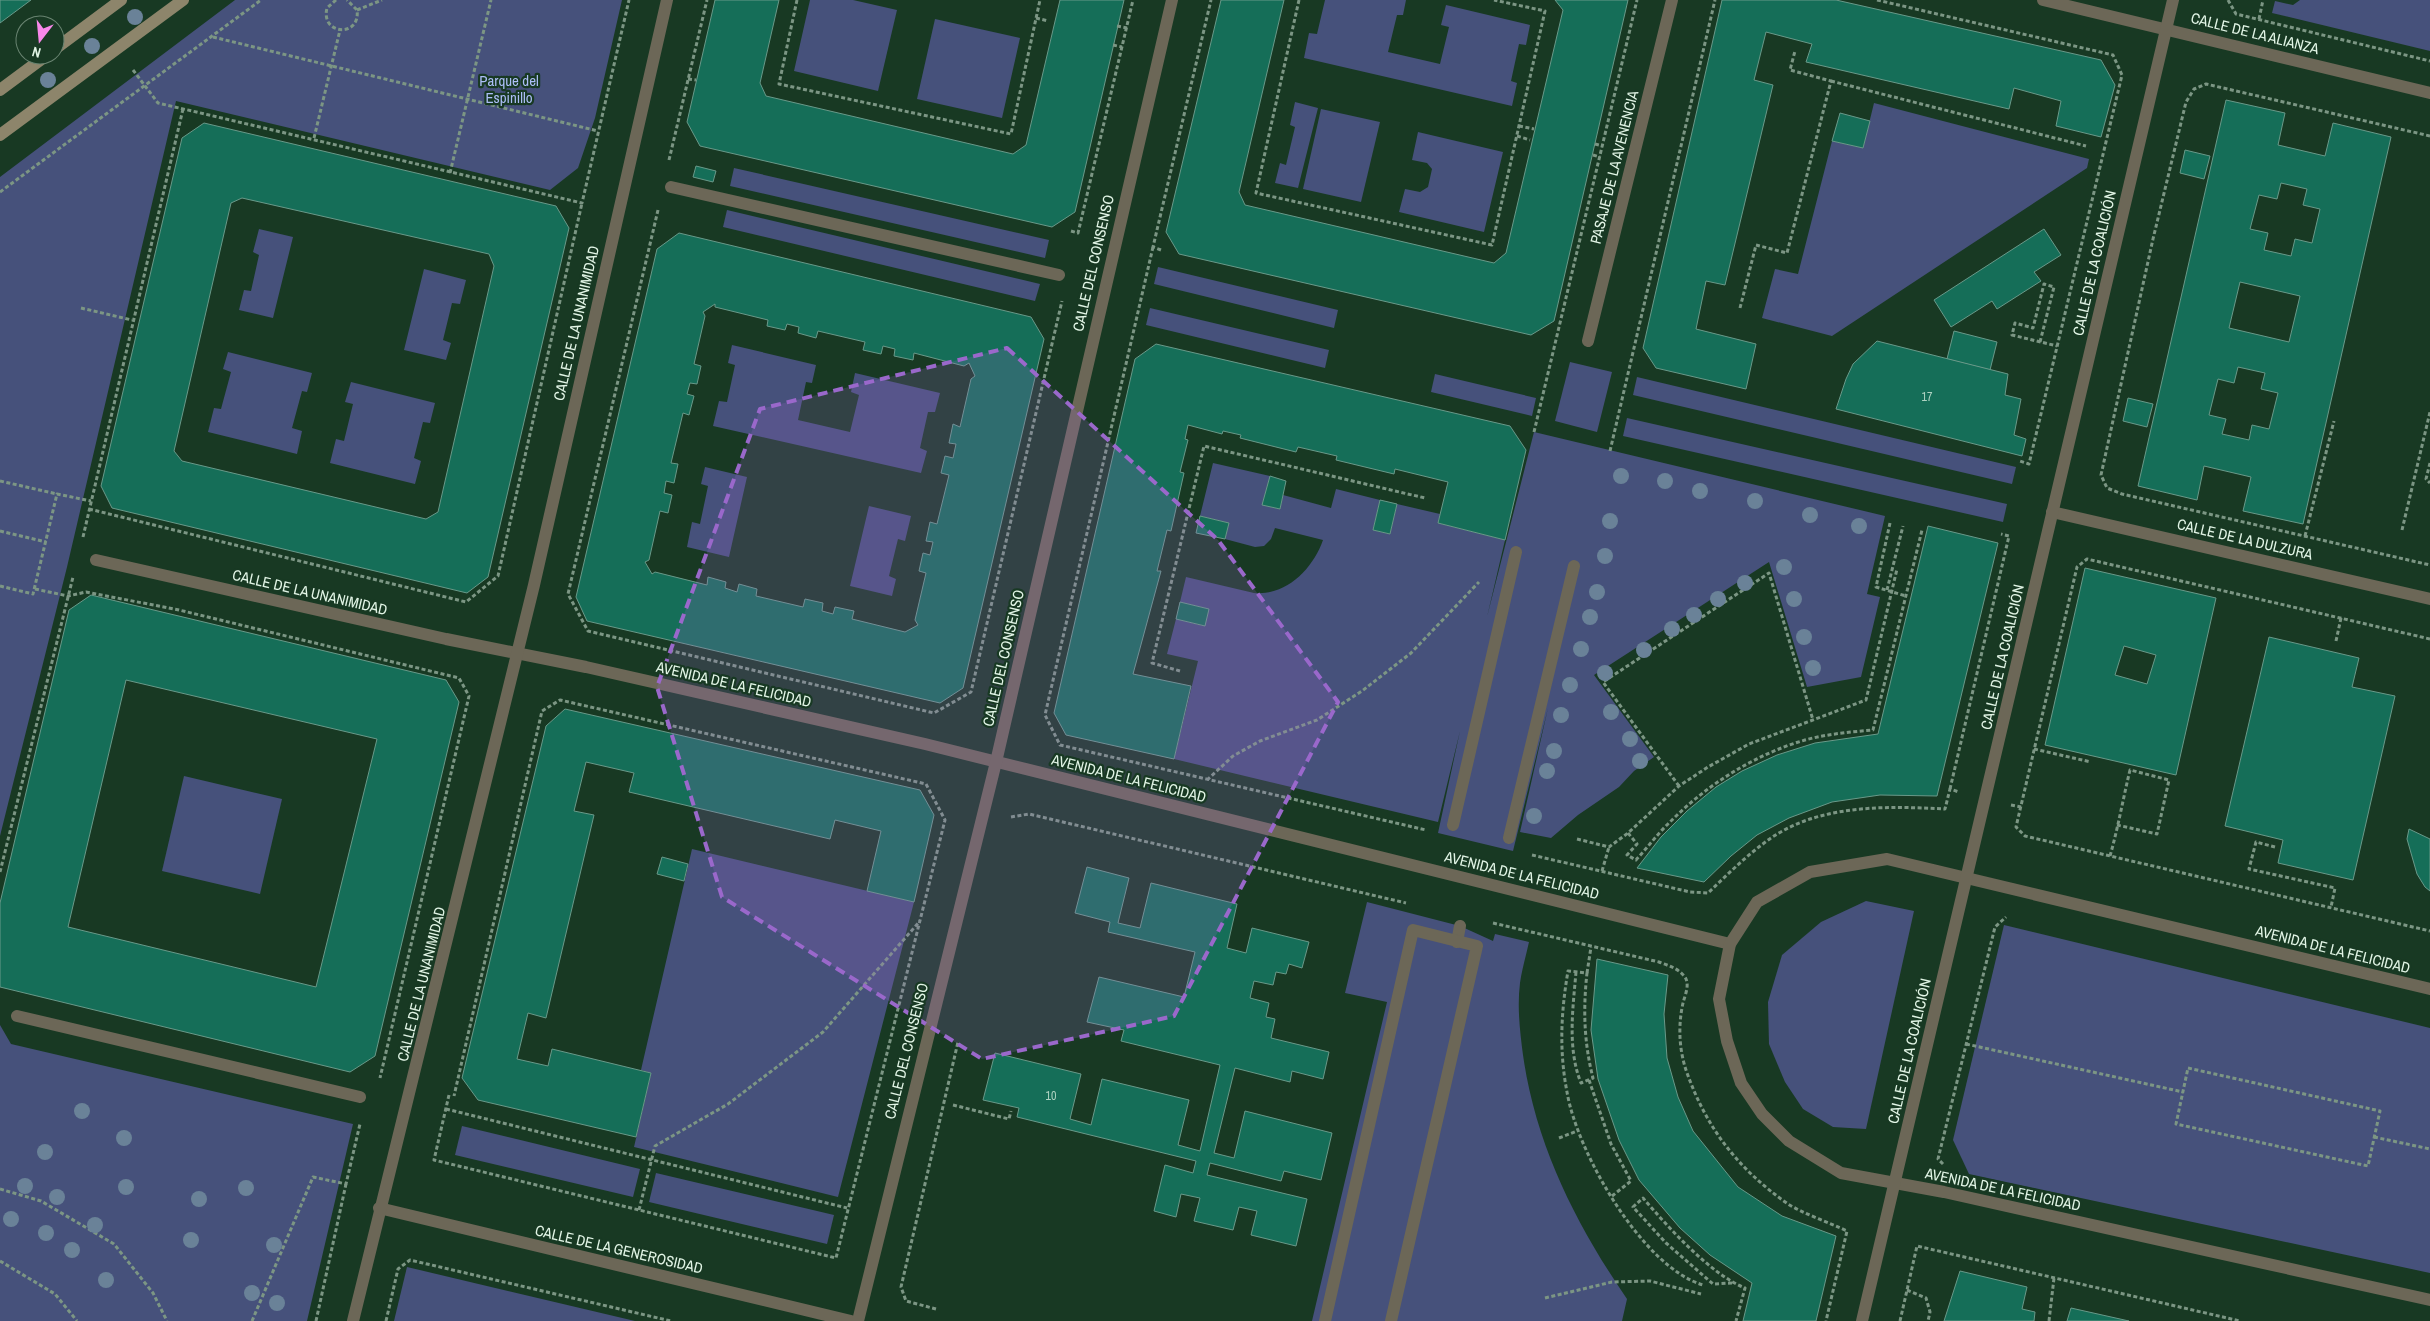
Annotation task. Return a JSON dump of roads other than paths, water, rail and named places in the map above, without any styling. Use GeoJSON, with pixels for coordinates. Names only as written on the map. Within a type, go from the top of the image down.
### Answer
{"type":"FeatureCollection","features":[{"type":"Feature","properties":{"kind":"main road"},"geometry":{"type":"LineString","coordinates":[[65,42],[121,0]]}},
{"type":"Feature","properties":{"kind":"main road"},"geometry":{"type":"LineString","coordinates":[[0,135],[183,0]]}},
{"type":"Feature","properties":{"kind":"main road"},"geometry":{"type":"LineString","coordinates":[[0,90],[34,65]]}},
{"type":"Feature","properties":{"kind":"street","name":"CALLE DE LA UNANIMIDAD"},"geometry":{"type":"LineString","coordinates":[[353,1321],[379,1208],[412,1086],[518,653],[667,0]]}},
{"type":"Feature","properties":{"kind":"street","name":"CALLE DEL CONSENSO"},"geometry":{"type":"LineString","coordinates":[[858,1321],[996,762],[1172,0]]}},
{"type":"Feature","properties":{"kind":"street","name":"PASAJE DE LA AVENENCIA"},"geometry":{"type":"LineString","coordinates":[[1588,341],[1672,0]]}},
{"type":"Feature","properties":{"kind":"street","name":"CALLE DE LA ALIANZA"},"geometry":{"type":"LineString","coordinates":[[2044,0],[2430,93]]}},
{"type":"Feature","properties":{"kind":"street","name":"CALLE DE LA COALICIÓN"},"geometry":{"type":"LineString","coordinates":[[1862,1321],[2172,0]]}},
{"type":"Feature","properties":{"kind":"street"},"geometry":{"type":"LineString","coordinates":[[671,186],[1059,275]]}},
{"type":"Feature","properties":{"kind":"street","name":"CALLE DE LA DULZURA"},"geometry":{"type":"LineString","coordinates":[[2052,512],[2430,599]]}},
{"type":"Feature","properties":{"kind":"street"},"geometry":{"type":"LineString","coordinates":[[1453,825],[1516,552]]}},
{"type":"Feature","properties":{"kind":"street","name":"CALLE DE LA UNANIMIDAD"},"geometry":{"type":"LineString","coordinates":[[96,560],[518,653]]}},
{"type":"Feature","properties":{"kind":"street"},"geometry":{"type":"LineString","coordinates":[[1509,838],[1574,566]]}},
{"type":"Feature","properties":{"kind":"street","name":"AVENIDA DE LA FELICIDAD"},"geometry":{"type":"LineString","coordinates":[[518,653],[586,666],[996,762],[1730,944]]}},
{"type":"Feature","properties":{"kind":"street","name":"AVENIDA DE LA FELICIDAD"},"geometry":{"type":"LineString","coordinates":[[2430,989],[1887,860],[1810,872],[1757,902],[1730,944],[1719,999],[1727,1041],[1741,1083],[1762,1114],[1790,1141],[1814,1158],[1841,1172],[1895,1182],[2430,1300]]}},
{"type":"Feature","properties":{"kind":"street"},"geometry":{"type":"LineString","coordinates":[[1457,942],[1460,926]]}},
{"type":"Feature","properties":{"kind":"street"},"geometry":{"type":"LineString","coordinates":[[1325,1321],[1413,930],[1478,946],[1391,1321]]}},
{"type":"Feature","properties":{"kind":"street"},"geometry":{"type":"LineString","coordinates":[[17,1016],[360,1097]]}},
{"type":"Feature","properties":{"kind":"street","name":"CALLE DE LA GENEROSIDAD"},"geometry":{"type":"LineString","coordinates":[[379,1208],[851,1321]]}},
{"type":"Feature","properties":{"kind":"park label","name":"Parque del Espinillo"},"geometry":{"type":"Point","coordinates":[509,88]}}]}
